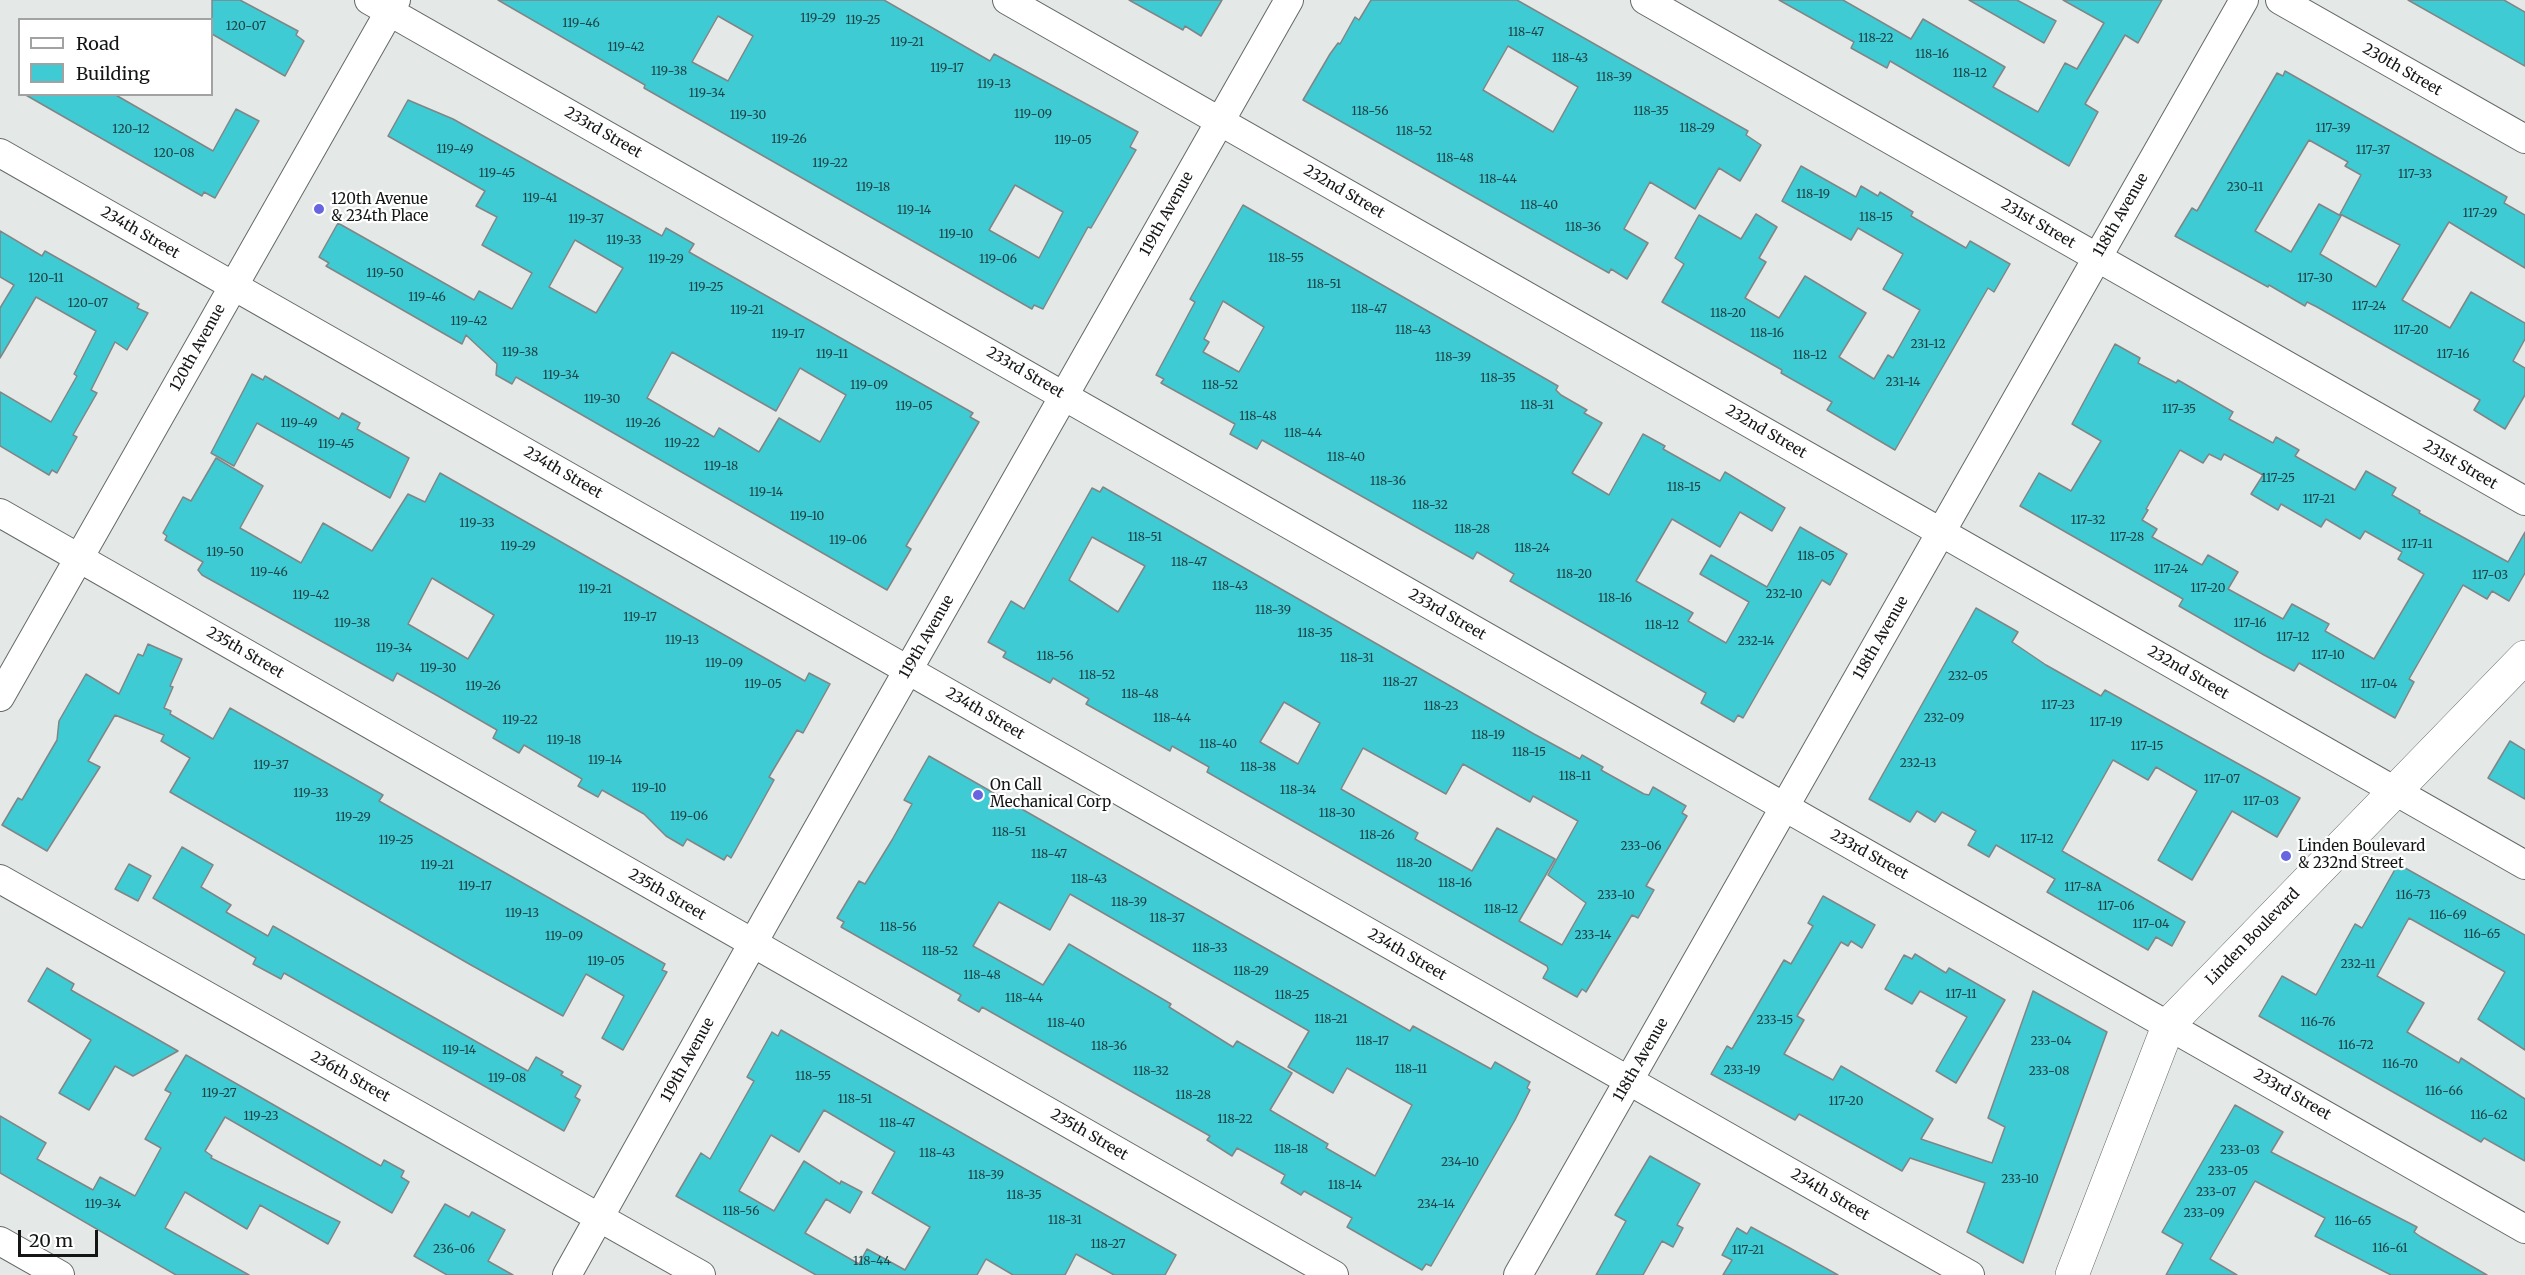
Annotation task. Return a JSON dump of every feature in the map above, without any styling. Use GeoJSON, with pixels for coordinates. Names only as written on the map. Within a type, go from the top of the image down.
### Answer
{"type":"FeatureCollection","features":[{"type":"Feature","properties":{"kind":"main road","name":"Linden Boulevard"},"geometry":{"type":"LineString","coordinates":[[2072,1275],[2169,1024],[2525,657]]}},
{"type":"Feature","properties":{"kind":"street","name":"232nd Street"},"geometry":{"type":"LineString","coordinates":[[1007,0],[2525,865]]}},
{"type":"Feature","properties":{"kind":"street","name":"119th Avenue"},"geometry":{"type":"LineString","coordinates":[[567,1275],[752,944],[1289,0]]}},
{"type":"Feature","properties":{"kind":"street","name":"231st Street"},"geometry":{"type":"LineString","coordinates":[[1645,0],[2525,501]]}},
{"type":"Feature","properties":{"kind":"street","name":"118th Avenue"},"geometry":{"type":"LineString","coordinates":[[1518,1275],[2244,0]]}},
{"type":"Feature","properties":{"kind":"street","name":"230th Street"},"geometry":{"type":"LineString","coordinates":[[2280,0],[2525,139]]}},
{"type":"Feature","properties":{"kind":"street","name":"120th Avenue"},"geometry":{"type":"LineString","coordinates":[[0,697],[233,286],[385,4]]}},
{"type":"Feature","properties":{"kind":"street","name":"233rd Street"},"geometry":{"type":"LineString","coordinates":[[385,4],[1065,396],[2525,1228]]}},
{"type":"Feature","properties":{"kind":"street","name":"234th Street"},"geometry":{"type":"LineString","coordinates":[[0,153],[1970,1275]]}},
{"type":"Feature","properties":{"kind":"street","name":"235th Street"},"geometry":{"type":"LineString","coordinates":[[0,513],[1334,1275]]}},
{"type":"Feature","properties":{"kind":"street","name":"236th Street"},"geometry":{"type":"LineString","coordinates":[[0,879],[701,1275]]}},
{"type":"Feature","properties":{"kind":"street"},"geometry":{"type":"LineString","coordinates":[[0,1241],[60,1275]]}},
{"type":"Feature","properties":{"kind":"building"},"geometry":{"type":"Polygon","coordinates":[[[212,0],[240,0],[298,31],[296,35],[304,41],[285,76],[213,35],[212,0]]]}},
{"type":"Feature","properties":{"kind":"building"},"geometry":{"type":"Polygon","coordinates":[[[498,0],[884,0],[990,61],[994,54],[1138,132],[1130,147],[1136,150],[1091,228],[1088,227],[1043,309],[1034,305],[1032,309],[644,88],[645,85],[498,0]],[[718,16],[692,62],[728,81],[753,36],[718,16]],[[1015,185],[989,230],[1039,258],[1063,212],[1015,185]]]}},
{"type":"Feature","properties":{"kind":"building"},"geometry":{"type":"Polygon","coordinates":[[[1129,0],[1222,0],[1201,36],[1185,26],[1183,30],[1129,0]]]}},
{"type":"Feature","properties":{"kind":"building"},"geometry":{"type":"Polygon","coordinates":[[[1371,0],[1517,0],[1748,131],[1746,135],[1761,145],[1740,181],[1719,168],[1695,209],[1650,182],[1624,229],[1648,243],[1627,279],[1611,269],[1609,273],[1303,100],[1355,17],[1359,20],[1371,0]],[[1508,46],[1483,90],[1553,132],[1578,87],[1508,46]]]}},
{"type":"Feature","properties":{"kind":"building"},"geometry":{"type":"Polygon","coordinates":[[[1779,0],[1843,0],[1911,39],[1923,19],[2005,67],[1993,87],[2038,112],[2065,63],[2077,69],[2104,23],[2063,0],[2162,0],[2138,43],[2125,35],[2085,104],[2098,112],[2069,166],[1890,61],[1887,68],[1851,48],[1854,42],[1779,0]]]}},
{"type":"Feature","properties":{"kind":"building"},"geometry":{"type":"Polygon","coordinates":[[[1969,0],[2017,0],[2056,21],[2044,43],[1969,0]]]}},
{"type":"Feature","properties":{"kind":"building"},"geometry":{"type":"Polygon","coordinates":[[[2408,0],[2504,0],[2525,12],[2525,66],[2408,0]]]}},
{"type":"Feature","properties":{"kind":"building"},"geometry":{"type":"Polygon","coordinates":[[[2285,71],[2507,197],[2504,203],[2525,215],[2525,268],[2449,222],[2402,300],[2450,328],[2471,292],[2525,323],[2525,339],[2513,361],[2525,368],[2525,395],[2505,429],[2474,410],[2480,400],[2317,307],[2307,302],[2305,306],[2175,236],[2192,208],[2197,211],[2277,73],[2283,76],[2285,71]],[[2309,140],[2255,231],[2291,252],[2319,204],[2341,216],[2320,254],[2376,287],[2400,245],[2340,214],[2361,175],[2345,166],[2348,162],[2309,140]]]}},
{"type":"Feature","properties":{"kind":"building"},"geometry":{"type":"Polygon","coordinates":[[[27,96],[117,96],[213,151],[236,109],[259,121],[215,198],[204,192],[202,196],[27,96]]]}},
{"type":"Feature","properties":{"kind":"building"},"geometry":{"type":"Polygon","coordinates":[[[408,100],[453,119],[662,236],[666,228],[694,244],[689,252],[973,413],[970,417],[979,422],[906,546],[911,549],[887,590],[516,377],[512,384],[496,375],[497,364],[466,335],[462,344],[326,266],[329,263],[319,257],[338,223],[474,300],[479,291],[512,309],[532,273],[482,245],[497,217],[476,206],[485,191],[388,136],[408,100]],[[575,240],[549,287],[596,313],[623,268],[575,240]],[[672,352],[647,398],[714,437],[719,428],[759,452],[779,418],[820,442],[846,395],[800,368],[776,411],[672,352]]]}},
{"type":"Feature","properties":{"kind":"building"},"geometry":{"type":"Polygon","coordinates":[[[1801,166],[1856,197],[1861,186],[1878,196],[1880,192],[1913,212],[1911,216],[1966,248],[1970,241],[2010,264],[1994,292],[1988,288],[1895,450],[1827,410],[1832,402],[1781,373],[1782,370],[1662,302],[1684,264],[1675,258],[1699,215],[1741,239],[1756,214],[1777,227],[1759,258],[1766,262],[1745,298],[1779,318],[1805,276],[1866,313],[1839,357],[1874,379],[1888,355],[1893,358],[1920,310],[1883,289],[1903,254],[1858,228],[1851,240],[1782,201],[1801,166]]]}},
{"type":"Feature","properties":{"kind":"building"},"geometry":{"type":"Polygon","coordinates":[[[1243,205],[1558,386],[1556,390],[1561,395],[1587,410],[1584,413],[1602,423],[1572,473],[1609,495],[1643,434],[1665,446],[1663,449],[1720,481],[1725,472],[1785,508],[1772,531],[1740,512],[1720,547],[1672,519],[1636,581],[1693,613],[1688,621],[1726,643],[1749,602],[1700,574],[1711,555],[1767,587],[1800,527],[1847,554],[1830,585],[1822,580],[1743,718],[1738,715],[1734,722],[1701,703],[1706,693],[1510,581],[1514,574],[1477,552],[1473,559],[1262,440],[1257,449],[1230,434],[1235,424],[1161,383],[1164,379],[1156,375],[1195,302],[1190,299],[1243,205]],[[1223,301],[1204,339],[1209,342],[1203,352],[1239,372],[1264,327],[1223,301]]]}},
{"type":"Feature","properties":{"kind":"building"},"geometry":{"type":"Polygon","coordinates":[[[0,231],[42,256],[45,251],[139,304],[137,308],[148,313],[127,350],[115,342],[91,390],[97,393],[73,435],[77,437],[57,473],[52,470],[49,475],[0,446],[0,392],[51,422],[77,376],[74,374],[96,331],[36,297],[0,358],[0,308],[14,285],[0,277],[0,231]]]}},
{"type":"Feature","properties":{"kind":"building"},"geometry":{"type":"Polygon","coordinates":[[[2115,344],[2140,358],[2138,363],[2176,383],[2178,380],[2233,412],[2229,419],[2273,443],[2276,437],[2299,450],[2295,456],[2355,490],[2366,471],[2396,488],[2392,495],[2420,511],[2419,513],[2508,562],[2525,532],[2525,573],[2509,601],[2492,591],[2487,599],[2463,585],[2409,679],[2414,682],[2395,718],[2299,663],[2294,671],[2264,655],[2179,606],[2183,599],[2020,506],[2039,473],[2071,491],[2101,441],[2072,424],[2115,344]],[[2180,450],[2142,520],[2157,529],[2152,537],[2202,565],[2208,555],[2238,572],[2228,589],[2283,619],[2292,604],[2329,624],[2325,631],[2374,659],[2424,574],[2398,559],[2402,552],[2365,531],[2360,539],[2326,519],[2321,527],[2281,504],[2278,510],[2251,494],[2263,475],[2224,454],[2221,460],[2209,454],[2203,463],[2180,450]]]}},
{"type":"Feature","properties":{"kind":"building"},"geometry":{"type":"Polygon","coordinates":[[[252,374],[263,380],[265,376],[339,419],[342,413],[360,423],[357,429],[409,458],[390,498],[257,423],[234,466],[211,453],[252,374]]]}},
{"type":"Feature","properties":{"kind":"building"},"geometry":{"type":"Polygon","coordinates":[[[216,458],[263,486],[240,528],[301,563],[323,523],[372,551],[408,494],[425,502],[440,473],[805,681],[809,673],[830,684],[803,733],[797,730],[769,777],[774,780],[731,858],[727,855],[724,860],[687,839],[683,846],[666,836],[644,814],[602,790],[598,797],[578,786],[582,779],[524,745],[519,753],[493,738],[497,730],[397,673],[393,681],[202,575],[198,570],[203,562],[165,540],[167,536],[163,533],[183,497],[191,501],[216,458]],[[432,578],[408,624],[468,659],[494,615],[432,578]]]}},
{"type":"Feature","properties":{"kind":"building"},"geometry":{"type":"Polygon","coordinates":[[[1103,487],[1534,734],[1580,759],[1582,755],[1603,767],[1601,770],[1644,794],[1649,795],[1653,787],[1686,806],[1682,813],[1687,816],[1646,886],[1654,890],[1638,918],[1632,915],[1586,992],[1582,989],[1577,997],[1543,978],[1548,969],[1547,966],[1207,772],[1209,767],[1172,746],[1170,751],[1086,704],[1089,699],[1053,678],[1050,683],[1003,657],[1006,652],[988,642],[1011,601],[1024,609],[1092,488],[1100,492],[1103,487]],[[1092,537],[1069,580],[1118,612],[1145,566],[1092,537]],[[1284,702],[1260,742],[1298,764],[1320,723],[1284,702]],[[1363,748],[1341,789],[1418,833],[1415,839],[1472,871],[1497,828],[1555,859],[1519,921],[1562,945],[1586,903],[1548,875],[1578,821],[1533,796],[1530,802],[1463,764],[1446,794],[1363,748]]]}},
{"type":"Feature","properties":{"kind":"building"},"geometry":{"type":"Polygon","coordinates":[[[1976,608],[2018,632],[2012,642],[2046,665],[2101,696],[2105,690],[2300,798],[2277,837],[2232,811],[2192,880],[2158,860],[2197,791],[2156,767],[2148,780],[2113,760],[2062,851],[2185,922],[2172,946],[2156,937],[2148,950],[2047,892],[2055,879],[1996,845],[1989,857],[1968,845],[1976,831],[1942,812],[1935,822],[1917,811],[1910,822],[1869,799],[1976,608]]]}},
{"type":"Feature","properties":{"kind":"building"},"geometry":{"type":"Polygon","coordinates":[[[148,644],[182,659],[170,686],[173,687],[164,708],[171,711],[170,714],[213,739],[230,708],[383,795],[379,801],[665,964],[662,970],[667,972],[623,1050],[602,1038],[624,996],[586,974],[563,1016],[170,792],[190,758],[161,741],[164,735],[115,715],[88,761],[100,767],[47,851],[2,825],[18,798],[22,800],[57,740],[59,721],[86,674],[119,694],[138,654],[143,656],[148,644]]]}},
{"type":"Feature","properties":{"kind":"building"},"geometry":{"type":"Polygon","coordinates":[[[2510,741],[2525,750],[2525,799],[2488,778],[2510,741]]]}},
{"type":"Feature","properties":{"kind":"building"},"geometry":{"type":"Polygon","coordinates":[[[929,756],[1410,1031],[1413,1026],[1491,1069],[1495,1062],[1530,1082],[1527,1088],[1530,1090],[1515,1120],[1431,1266],[1426,1264],[1422,1270],[1347,1227],[1352,1218],[1304,1191],[1301,1195],[1281,1183],[1285,1175],[1237,1148],[1232,1156],[1207,1140],[1210,1136],[982,1007],[979,1012],[958,1000],[961,995],[841,927],[844,922],[837,918],[859,881],[865,884],[912,804],[904,800],[929,756]],[[1070,894],[1050,930],[999,902],[973,946],[1043,985],[1069,944],[1171,1004],[1169,1007],[1233,1047],[1237,1041],[1292,1073],[1270,1110],[1328,1144],[1326,1148],[1375,1176],[1412,1105],[1347,1068],[1333,1093],[1288,1067],[1309,1031],[1070,894]]]}},
{"type":"Feature","properties":{"kind":"building"},"geometry":{"type":"Polygon","coordinates":[[[182,847],[213,865],[201,887],[231,905],[226,912],[268,936],[273,926],[528,1071],[536,1057],[563,1072],[561,1075],[581,1086],[575,1097],[580,1100],[564,1131],[284,973],[281,979],[253,964],[256,958],[153,898],[182,847]]]}},
{"type":"Feature","properties":{"kind":"building"},"geometry":{"type":"Polygon","coordinates":[[[129,864],[151,876],[138,901],[115,889],[129,864]]]}},
{"type":"Feature","properties":{"kind":"building"},"geometry":{"type":"Polygon","coordinates":[[[2398,864],[2525,935],[2525,1050],[2478,1019],[2505,972],[2409,918],[2377,976],[2424,1003],[2407,1032],[2459,1063],[2461,1058],[2525,1099],[2525,1161],[2484,1138],[2481,1142],[2259,1016],[2282,976],[2316,995],[2355,924],[2362,928],[2398,864]]]}},
{"type":"Feature","properties":{"kind":"building"},"geometry":{"type":"Polygon","coordinates":[[[1823,896],[1875,925],[1862,948],[1851,941],[1848,946],[1841,942],[1797,1016],[1804,1020],[1784,1054],[1833,1080],[1841,1066],[1933,1119],[1921,1139],[1992,1163],[2005,1127],[1988,1118],[2033,991],[2107,1032],[2023,1263],[1967,1232],[1985,1183],[1910,1158],[1902,1171],[1799,1114],[1795,1120],[1711,1074],[1727,1046],[1732,1049],[1784,960],[1791,964],[1813,926],[1808,923],[1823,896]]]}},
{"type":"Feature","properties":{"kind":"building"},"geometry":{"type":"Polygon","coordinates":[[[1915,954],[1946,973],[1949,968],[2005,1000],[1956,1083],[1936,1071],[1967,1017],[1920,991],[1912,1004],[1885,989],[1904,955],[1912,959],[1915,954]]]}},
{"type":"Feature","properties":{"kind":"building"},"geometry":{"type":"Polygon","coordinates":[[[47,968],[74,984],[71,990],[178,1051],[133,1076],[115,1066],[89,1110],[59,1093],[91,1040],[28,1001],[47,968]]]}},
{"type":"Feature","properties":{"kind":"building"},"geometry":{"type":"Polygon","coordinates":[[[781,1030],[1176,1255],[1165,1275],[1114,1275],[1076,1254],[1065,1275],[1013,1275],[986,1259],[977,1275],[816,1275],[676,1196],[701,1153],[710,1159],[754,1081],[747,1077],[772,1032],[778,1036],[781,1030]],[[824,1110],[799,1152],[771,1135],[739,1191],[774,1211],[804,1161],[840,1184],[841,1181],[862,1192],[850,1213],[826,1199],[805,1233],[859,1264],[867,1249],[905,1270],[930,1227],[872,1193],[895,1152],[824,1110]]]}},
{"type":"Feature","properties":{"kind":"building"},"geometry":{"type":"Polygon","coordinates":[[[186,1055],[381,1166],[384,1160],[404,1171],[401,1177],[409,1182],[392,1213],[225,1117],[205,1151],[212,1156],[211,1158],[340,1222],[328,1244],[260,1205],[247,1229],[185,1192],[165,1228],[249,1275],[176,1275],[0,1173],[0,1116],[46,1143],[37,1159],[93,1190],[100,1177],[135,1196],[161,1148],[145,1139],[171,1093],[165,1090],[186,1055]]]}},
{"type":"Feature","properties":{"kind":"building"},"geometry":{"type":"Polygon","coordinates":[[[2235,1105],[2283,1132],[2271,1152],[2417,1227],[2414,1232],[2421,1237],[2487,1275],[2391,1275],[2315,1236],[2325,1218],[2255,1181],[2210,1259],[2237,1275],[2166,1275],[2183,1244],[2162,1232],[2235,1105]]]}},
{"type":"Feature","properties":{"kind":"building"},"geometry":{"type":"Polygon","coordinates":[[[1650,1156],[1700,1184],[1677,1225],[1683,1228],[1673,1247],[1662,1241],[1643,1275],[1596,1275],[1626,1221],[1615,1215],[1650,1156]]]}},
{"type":"Feature","properties":{"kind":"building"},"geometry":{"type":"Polygon","coordinates":[[[445,1204],[469,1217],[472,1212],[505,1230],[488,1261],[513,1275],[447,1275],[414,1256],[445,1204]]]}},
{"type":"Feature","properties":{"kind":"building"},"geometry":{"type":"Polygon","coordinates":[[[1751,1227],[1838,1275],[1723,1275],[1732,1260],[1722,1255],[1737,1228],[1747,1234],[1751,1227]]]}},
{"type":"Feature","properties":{"kind":"place","name":"120th Avenue & 234th Place"},"geometry":{"type":"Point","coordinates":[319,209]}},
{"type":"Feature","properties":{"kind":"place","name":"On Call Mechanical Corp"},"geometry":{"type":"Point","coordinates":[978,795]}},
{"type":"Feature","properties":{"kind":"place","name":"Linden Boulevard & 232nd Street"},"geometry":{"type":"Point","coordinates":[2286,856]}}]}
